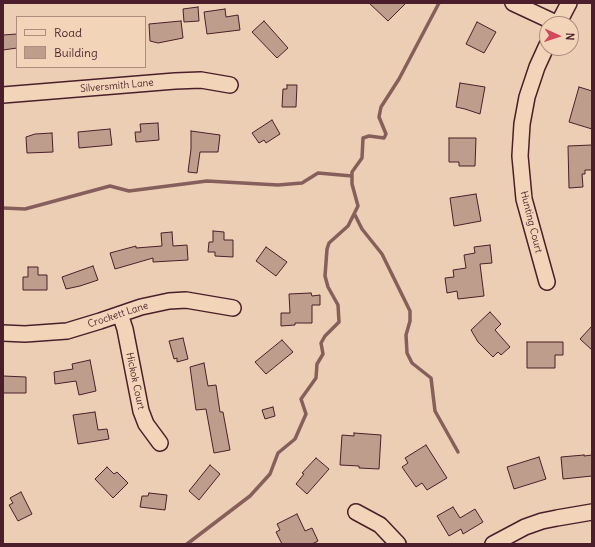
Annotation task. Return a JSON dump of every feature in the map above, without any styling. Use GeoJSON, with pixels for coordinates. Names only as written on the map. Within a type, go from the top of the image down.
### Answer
{"type":"FeatureCollection","features":[{"type":"Feature","properties":{"kind":"street"},"geometry":{"type":"LineString","coordinates":[[513,3],[541,16]]}},
{"type":"Feature","properties":{"kind":"street"},"geometry":{"type":"LineString","coordinates":[[562,16],[569,3]]}},
{"type":"Feature","properties":{"kind":"street","name":"Hunting Court"},"geometry":{"type":"LineString","coordinates":[[542,56],[527,97],[522,124],[520,168],[526,206],[547,282]]}},
{"type":"Feature","properties":{"kind":"street","name":"Silversmith Lane"},"geometry":{"type":"LineString","coordinates":[[3,95],[182,80],[201,80],[230,85]]}},
{"type":"Feature","properties":{"kind":"street","name":"Crockett Lane"},"geometry":{"type":"LineString","coordinates":[[3,333],[25,334],[67,331],[157,302],[186,300],[233,308]]}},
{"type":"Feature","properties":{"kind":"street","name":"Hickok Court"},"geometry":{"type":"LineString","coordinates":[[120,314],[125,329],[141,411],[146,424],[160,443]]}},
{"type":"Feature","properties":{"kind":"street"},"geometry":{"type":"LineString","coordinates":[[356,512],[380,524],[398,544]]}},
{"type":"Feature","properties":{"kind":"street"},"geometry":{"type":"LineString","coordinates":[[493,544],[524,528],[542,521],[592,512]]}},
{"type":"Feature","properties":{"kind":"building"},"geometry":{"type":"Polygon","coordinates":[[[369,3],[406,3],[388,21],[369,3]]]}},
{"type":"Feature","properties":{"kind":"building"},"geometry":{"type":"Polygon","coordinates":[[[198,7],[199,21],[184,22],[183,9],[198,7]]]}},
{"type":"Feature","properties":{"kind":"building"},"geometry":{"type":"Polygon","coordinates":[[[225,9],[226,17],[238,15],[240,30],[207,34],[204,12],[225,9]]]}},
{"type":"Feature","properties":{"kind":"building"},"geometry":{"type":"Polygon","coordinates":[[[181,21],[183,38],[158,43],[150,41],[149,24],[181,21]]]}},
{"type":"Feature","properties":{"kind":"building"},"geometry":{"type":"Polygon","coordinates":[[[264,21],[288,48],[277,58],[252,32],[264,21]]]}},
{"type":"Feature","properties":{"kind":"building"},"geometry":{"type":"Polygon","coordinates":[[[477,22],[496,32],[484,53],[466,44],[477,22]]]}},
{"type":"Feature","properties":{"kind":"building"},"geometry":{"type":"Polygon","coordinates":[[[16,34],[16,48],[3,50],[3,35],[16,34]]]}},
{"type":"Feature","properties":{"kind":"building"},"geometry":{"type":"Polygon","coordinates":[[[460,83],[485,87],[480,114],[456,107],[460,83]]]}},
{"type":"Feature","properties":{"kind":"building"},"geometry":{"type":"Polygon","coordinates":[[[287,85],[297,85],[296,107],[282,107],[283,89],[287,89],[287,85]]]}},
{"type":"Feature","properties":{"kind":"building"},"geometry":{"type":"Polygon","coordinates":[[[579,87],[592,91],[592,129],[569,122],[579,87]]]}},
{"type":"Feature","properties":{"kind":"building"},"geometry":{"type":"Polygon","coordinates":[[[272,120],[280,134],[266,143],[264,140],[259,143],[252,133],[272,120]]]}},
{"type":"Feature","properties":{"kind":"building"},"geometry":{"type":"Polygon","coordinates":[[[158,123],[159,140],[136,142],[135,132],[141,132],[140,124],[158,123]]]}},
{"type":"Feature","properties":{"kind":"building"},"geometry":{"type":"Polygon","coordinates":[[[110,129],[112,145],[79,148],[78,132],[110,129]]]}},
{"type":"Feature","properties":{"kind":"building"},"geometry":{"type":"Polygon","coordinates":[[[191,131],[220,135],[218,152],[200,152],[197,173],[188,172],[191,149],[191,131]]]}},
{"type":"Feature","properties":{"kind":"building"},"geometry":{"type":"Polygon","coordinates":[[[52,133],[53,152],[27,153],[26,137],[35,134],[52,133]]]}},
{"type":"Feature","properties":{"kind":"building"},"geometry":{"type":"Polygon","coordinates":[[[449,138],[476,138],[475,166],[459,166],[459,162],[449,162],[449,138]]]}},
{"type":"Feature","properties":{"kind":"building"},"geometry":{"type":"Polygon","coordinates":[[[592,145],[592,170],[585,170],[585,174],[582,174],[583,187],[569,188],[568,146],[592,145]]]}},
{"type":"Feature","properties":{"kind":"building"},"geometry":{"type":"Polygon","coordinates":[[[476,194],[481,221],[454,226],[450,198],[476,194]]]}},
{"type":"Feature","properties":{"kind":"building"},"geometry":{"type":"Polygon","coordinates":[[[213,231],[224,232],[224,240],[233,240],[233,257],[215,256],[215,252],[208,252],[209,242],[213,242],[213,231]]]}},
{"type":"Feature","properties":{"kind":"building"},"geometry":{"type":"Polygon","coordinates":[[[172,232],[173,246],[187,245],[188,260],[153,262],[153,258],[115,269],[110,253],[136,246],[136,248],[162,246],[161,233],[172,232]]]}},
{"type":"Feature","properties":{"kind":"building"},"geometry":{"type":"Polygon","coordinates":[[[490,245],[492,263],[480,264],[484,296],[458,299],[457,291],[447,293],[445,278],[454,277],[453,270],[466,268],[464,255],[475,253],[474,247],[490,245]]]}},
{"type":"Feature","properties":{"kind":"building"},"geometry":{"type":"Polygon","coordinates":[[[266,247],[287,262],[276,276],[256,261],[266,247]]]}},
{"type":"Feature","properties":{"kind":"building"},"geometry":{"type":"Polygon","coordinates":[[[93,266],[98,280],[66,289],[62,277],[93,266]]]}},
{"type":"Feature","properties":{"kind":"building"},"geometry":{"type":"Polygon","coordinates":[[[28,267],[38,267],[38,275],[47,275],[47,290],[23,290],[23,277],[28,277],[28,267]]]}},
{"type":"Feature","properties":{"kind":"building"},"geometry":{"type":"Polygon","coordinates":[[[311,293],[312,296],[320,295],[320,305],[312,305],[312,323],[295,323],[295,325],[281,326],[281,313],[290,313],[289,294],[311,293]]]}},
{"type":"Feature","properties":{"kind":"building"},"geometry":{"type":"Polygon","coordinates":[[[490,312],[501,324],[495,330],[510,347],[501,355],[498,352],[493,357],[478,342],[471,330],[490,312]]]}},
{"type":"Feature","properties":{"kind":"building"},"geometry":{"type":"Polygon","coordinates":[[[592,326],[592,350],[580,339],[592,326]]]}},
{"type":"Feature","properties":{"kind":"building"},"geometry":{"type":"Polygon","coordinates":[[[183,338],[188,359],[177,362],[177,358],[174,359],[169,341],[183,338]]]}},
{"type":"Feature","properties":{"kind":"building"},"geometry":{"type":"Polygon","coordinates":[[[282,340],[293,352],[266,374],[255,362],[282,340]]]}},
{"type":"Feature","properties":{"kind":"building"},"geometry":{"type":"Polygon","coordinates":[[[527,342],[563,342],[563,355],[555,355],[555,368],[527,368],[527,342]]]}},
{"type":"Feature","properties":{"kind":"building"},"geometry":{"type":"Polygon","coordinates":[[[90,360],[96,391],[79,395],[76,381],[55,384],[54,372],[73,369],[72,364],[90,360]]]}},
{"type":"Feature","properties":{"kind":"building"},"geometry":{"type":"Polygon","coordinates":[[[204,363],[208,386],[216,385],[220,412],[223,412],[230,450],[214,453],[206,409],[196,410],[190,367],[204,363]]]}},
{"type":"Feature","properties":{"kind":"building"},"geometry":{"type":"Polygon","coordinates":[[[3,376],[26,377],[26,393],[3,393],[3,376]]]}},
{"type":"Feature","properties":{"kind":"building"},"geometry":{"type":"Polygon","coordinates":[[[273,407],[275,416],[265,419],[262,410],[273,407]]]}},
{"type":"Feature","properties":{"kind":"building"},"geometry":{"type":"Polygon","coordinates":[[[95,412],[98,430],[107,429],[109,439],[78,444],[73,415],[95,412]]]}},
{"type":"Feature","properties":{"kind":"building"},"geometry":{"type":"Polygon","coordinates":[[[354,433],[381,435],[379,469],[340,465],[342,435],[354,436],[354,433]]]}},
{"type":"Feature","properties":{"kind":"building"},"geometry":{"type":"Polygon","coordinates":[[[426,445],[447,478],[427,490],[422,483],[416,487],[402,467],[408,463],[405,458],[426,445]]]}},
{"type":"Feature","properties":{"kind":"building"},"geometry":{"type":"Polygon","coordinates":[[[592,455],[592,476],[563,479],[561,457],[592,455]]]}},
{"type":"Feature","properties":{"kind":"building"},"geometry":{"type":"Polygon","coordinates":[[[539,457],[546,479],[514,489],[507,467],[539,457]]]}},
{"type":"Feature","properties":{"kind":"building"},"geometry":{"type":"Polygon","coordinates":[[[316,458],[329,469],[307,494],[296,484],[304,474],[302,473],[316,458]]]}},
{"type":"Feature","properties":{"kind":"building"},"geometry":{"type":"Polygon","coordinates":[[[210,465],[220,474],[199,500],[189,491],[210,465]]]}},
{"type":"Feature","properties":{"kind":"building"},"geometry":{"type":"Polygon","coordinates":[[[107,467],[114,474],[117,472],[128,483],[113,498],[95,479],[107,467]]]}},
{"type":"Feature","properties":{"kind":"building"},"geometry":{"type":"Polygon","coordinates":[[[21,492],[32,514],[18,521],[9,505],[13,503],[10,498],[21,492]]]}},
{"type":"Feature","properties":{"kind":"building"},"geometry":{"type":"Polygon","coordinates":[[[149,493],[167,495],[165,510],[140,507],[142,496],[148,496],[149,493]]]}},
{"type":"Feature","properties":{"kind":"building"},"geometry":{"type":"Polygon","coordinates":[[[453,507],[460,518],[475,509],[483,522],[463,534],[461,529],[449,536],[437,516],[453,507]]]}},
{"type":"Feature","properties":{"kind":"building"},"geometry":{"type":"Polygon","coordinates":[[[297,514],[305,531],[312,528],[318,541],[312,544],[282,544],[276,532],[280,530],[277,524],[297,514]]]}},
{"type":"Feature","properties":{"kind":"waterway"},"geometry":{"type":"LineString","coordinates":[[187,544],[250,496],[270,474],[278,453],[295,439],[306,414],[301,399],[316,378],[317,364],[323,354],[321,343],[325,336],[339,322],[338,305],[328,287],[325,276],[327,249],[329,243],[348,226],[358,206],[352,184],[352,172],[362,158],[363,138],[369,136],[384,138],[386,134],[379,117],[381,107],[399,79],[439,3]]}},
{"type":"Feature","properties":{"kind":"waterway"},"geometry":{"type":"LineString","coordinates":[[3,208],[25,209],[110,186],[129,191],[207,181],[278,185],[302,183],[318,173],[352,176]]}},
{"type":"Feature","properties":{"kind":"waterway"},"geometry":{"type":"LineString","coordinates":[[355,215],[362,229],[382,254],[410,311],[410,321],[406,335],[407,353],[412,363],[431,378],[435,411],[458,452]]}}]}
